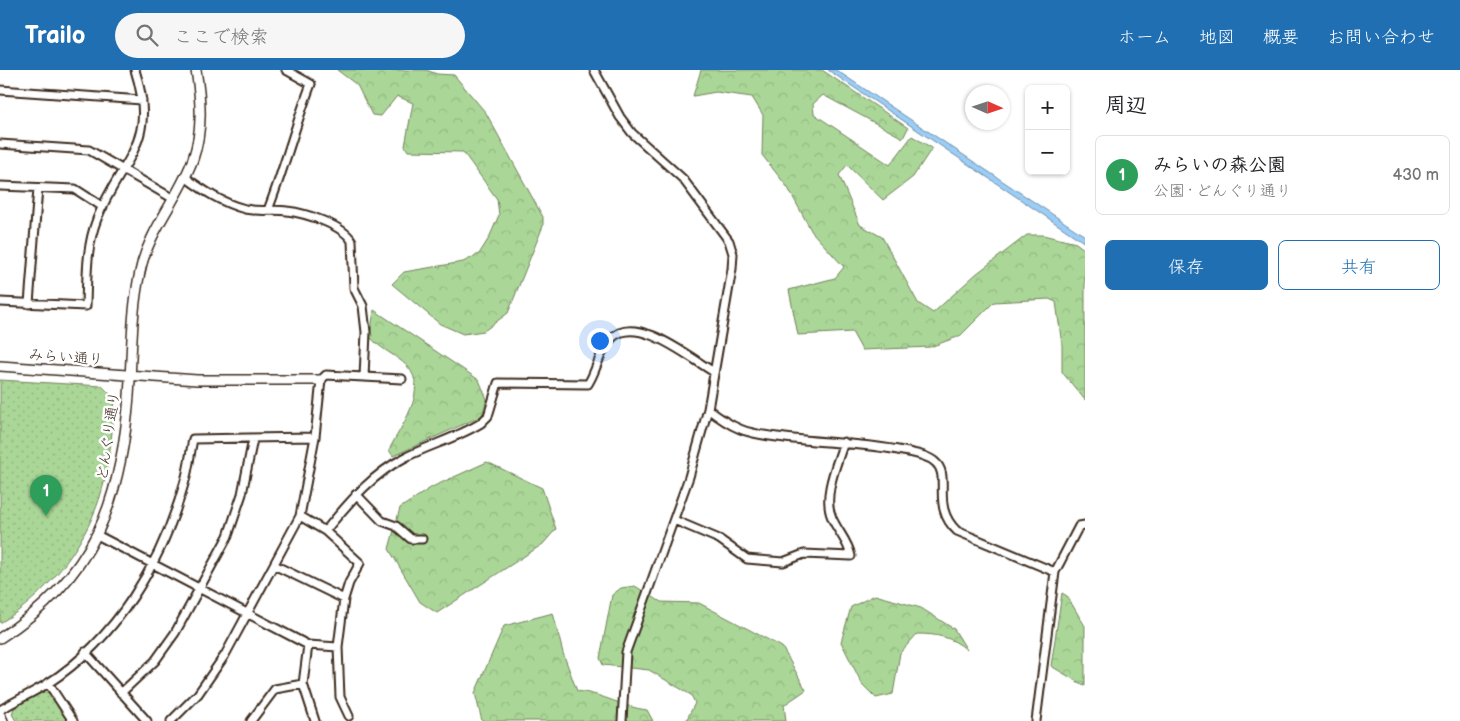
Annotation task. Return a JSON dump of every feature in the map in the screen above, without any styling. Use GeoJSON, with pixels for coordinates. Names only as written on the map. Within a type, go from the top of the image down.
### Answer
{"type":"FeatureCollection","features":[{"type":"Feature","properties":{"kind":"street"},"geometry":{"type":"LineString","coordinates":[[0,302],[86,306],[90,241],[103,207],[135,151],[144,116],[135,70]]}},
{"type":"Feature","properties":{"kind":"street","name":"どんぐり通り"},"geometry":{"type":"LineString","coordinates":[[0,638],[47,602],[77,566],[96,535],[109,508],[119,475],[124,443],[134,306],[140,271],[150,243],[172,198],[185,177],[198,138],[201,114],[196,70]]}},
{"type":"Feature","properties":{"kind":"street"},"geometry":{"type":"LineString","coordinates":[[268,210],[284,169],[294,131],[310,84],[286,70]]}},
{"type":"Feature","properties":{"kind":"street"},"geometry":{"type":"LineString","coordinates":[[594,70],[620,117],[632,133],[683,179],[729,241],[733,254],[708,409],[689,478],[626,652],[622,721]]}},
{"type":"Feature","properties":{"kind":"street"},"geometry":{"type":"LineString","coordinates":[[0,90],[142,100]]}},
{"type":"Feature","properties":{"kind":"street"},"geometry":{"type":"LineString","coordinates":[[0,144],[89,150],[172,198]]}},
{"type":"Feature","properties":{"kind":"street"},"geometry":{"type":"LineString","coordinates":[[185,177],[224,203],[248,209],[306,215],[348,234],[352,240],[354,288],[363,306],[366,332],[364,377]]}},
{"type":"Feature","properties":{"kind":"street"},"geometry":{"type":"LineString","coordinates":[[0,186],[75,190],[103,207]]}},
{"type":"Feature","properties":{"kind":"street"},"geometry":{"type":"LineString","coordinates":[[30,304],[38,188]]}},
{"type":"Feature","properties":{"kind":"street"},"geometry":{"type":"LineString","coordinates":[[324,531],[356,494],[402,459],[481,424],[488,416],[498,383],[588,384],[602,352],[618,332],[628,330],[657,337],[714,372]]}},
{"type":"Feature","properties":{"kind":"street","name":"みらい通り"},"geometry":{"type":"LineString","coordinates":[[0,366],[197,380],[322,380]]}},
{"type":"Feature","properties":{"kind":"street"},"geometry":{"type":"LineString","coordinates":[[171,721],[198,694],[225,655],[300,516],[315,437],[322,380],[326,374],[402,379]]}},
{"type":"Feature","properties":{"kind":"street"},"geometry":{"type":"LineString","coordinates":[[708,409],[741,430],[773,437],[884,447],[923,456],[935,462],[940,469],[942,480],[941,500],[944,514],[947,522],[957,531],[1055,572]]}},
{"type":"Feature","properties":{"kind":"street"},"geometry":{"type":"LineString","coordinates":[[0,710],[48,683],[86,652],[128,606],[153,563],[185,483],[193,439],[315,437]]}},
{"type":"Feature","properties":{"kind":"street"},"geometry":{"type":"LineString","coordinates":[[121,693],[155,660],[175,633],[228,536],[242,494],[253,439]]}},
{"type":"Feature","properties":{"kind":"street"},"geometry":{"type":"LineString","coordinates":[[674,520],[719,539],[747,559],[783,562],[804,554],[851,556],[846,540],[832,519],[828,506],[829,493],[844,442]]}},
{"type":"Feature","properties":{"kind":"street"},"geometry":{"type":"LineString","coordinates":[[356,494],[382,521],[396,526],[411,539],[422,539]]}},
{"type":"Feature","properties":{"kind":"street"},"geometry":{"type":"LineString","coordinates":[[300,516],[324,531],[360,563],[349,583],[344,599],[338,647],[340,697],[349,716]]}},
{"type":"Feature","properties":{"kind":"street"},"geometry":{"type":"LineString","coordinates":[[1036,721],[1055,572],[1080,526],[1085,525]]}},
{"type":"Feature","properties":{"kind":"street"},"geometry":{"type":"LineString","coordinates":[[96,535],[308,645],[338,647]]}},
{"type":"Feature","properties":{"kind":"street"},"geometry":{"type":"LineString","coordinates":[[274,565],[344,599]]}},
{"type":"Feature","properties":{"kind":"street"},"geometry":{"type":"LineString","coordinates":[[308,645],[303,684],[315,721]]}},
{"type":"Feature","properties":{"kind":"street"},"geometry":{"type":"LineString","coordinates":[[86,652],[147,721]]}},
{"type":"Feature","properties":{"kind":"street"},"geometry":{"type":"LineString","coordinates":[[48,683],[73,721]]}},
{"type":"Feature","properties":{"kind":"street"},"geometry":{"type":"LineString","coordinates":[[250,721],[275,689],[303,684]]}},
{"type":"Feature","properties":{"kind":"street"},"geometry":{"type":"LineString","coordinates":[[0,715],[3,721]]}},
{"type":"Feature","properties":{"kind":"green space"},"geometry":{"type":"Polygon","coordinates":[[[337,70],[426,70],[437,74],[454,75],[486,113],[543,217],[543,226],[508,313],[484,331],[463,334],[440,324],[392,284],[404,272],[463,262],[479,254],[489,238],[499,215],[497,199],[463,152],[408,151],[405,146],[413,103],[397,96],[381,116],[372,115],[357,85],[337,70]]]}},
{"type":"Feature","properties":{"kind":"green space"},"geometry":{"type":"Polygon","coordinates":[[[701,70],[822,70],[908,128],[903,138],[823,95],[813,104],[814,114],[890,165],[912,136],[932,148],[913,177],[883,200],[847,165],[839,175],[860,225],[882,237],[918,303],[933,313],[976,274],[1027,235],[1043,235],[1076,243],[1085,250],[1085,400],[1062,372],[1062,345],[1056,302],[1049,299],[994,302],[960,336],[930,347],[862,350],[852,332],[798,335],[789,290],[835,278],[844,267],[812,232],[788,188],[762,155],[763,115],[752,97],[716,92],[693,96],[701,70]]]}},
{"type":"Feature","properties":{"kind":"green space"},"geometry":{"type":"Polygon","coordinates":[[[374,310],[479,380],[487,399],[482,416],[393,456],[389,450],[411,408],[415,386],[413,376],[407,366],[370,337],[374,310]]]}},
{"type":"Feature","properties":{"kind":"green space"},"geometry":{"type":"Polygon","coordinates":[[[0,380],[102,386],[115,399],[106,473],[100,497],[84,534],[61,569],[48,584],[17,612],[0,623],[0,380]]]}},
{"type":"Feature","properties":{"kind":"green space"},"geometry":{"type":"Polygon","coordinates":[[[487,462],[542,488],[556,529],[543,544],[437,613],[420,602],[389,549],[400,508],[432,487],[487,462]]]}},
{"type":"Feature","properties":{"kind":"green space"},"geometry":{"type":"Polygon","coordinates":[[[635,586],[661,602],[699,603],[782,647],[806,690],[784,705],[786,721],[686,721],[695,703],[691,695],[649,670],[603,665],[600,658],[612,595],[621,588],[635,586]]]}},
{"type":"Feature","properties":{"kind":"green space"},"geometry":{"type":"Polygon","coordinates":[[[1062,593],[1067,596],[1085,626],[1085,686],[1051,666],[1062,593]]]}},
{"type":"Feature","properties":{"kind":"green space"},"geometry":{"type":"Polygon","coordinates":[[[875,595],[921,608],[954,629],[967,650],[956,642],[944,637],[917,634],[900,653],[893,694],[876,698],[862,684],[841,642],[851,607],[875,595]]]}},
{"type":"Feature","properties":{"kind":"green space"},"geometry":{"type":"Polygon","coordinates":[[[553,613],[563,653],[577,691],[647,710],[653,721],[482,721],[475,693],[504,626],[553,613]]]}},
{"type":"Feature","properties":{"kind":"green space"},"geometry":{"type":"Polygon","coordinates":[[[42,691],[49,693],[68,721],[16,721],[12,714],[14,708],[42,691]]]}},
{"type":"Feature","properties":{"kind":"water"},"geometry":{"type":"Polygon","coordinates":[[[828,70],[836,70],[1085,236],[1085,243],[828,70]]]}},
{"type":"Feature","properties":{"kind":"place","name":"みらいの森公園"},"geometry":{"type":"Point","coordinates":[46,516]}}]}
